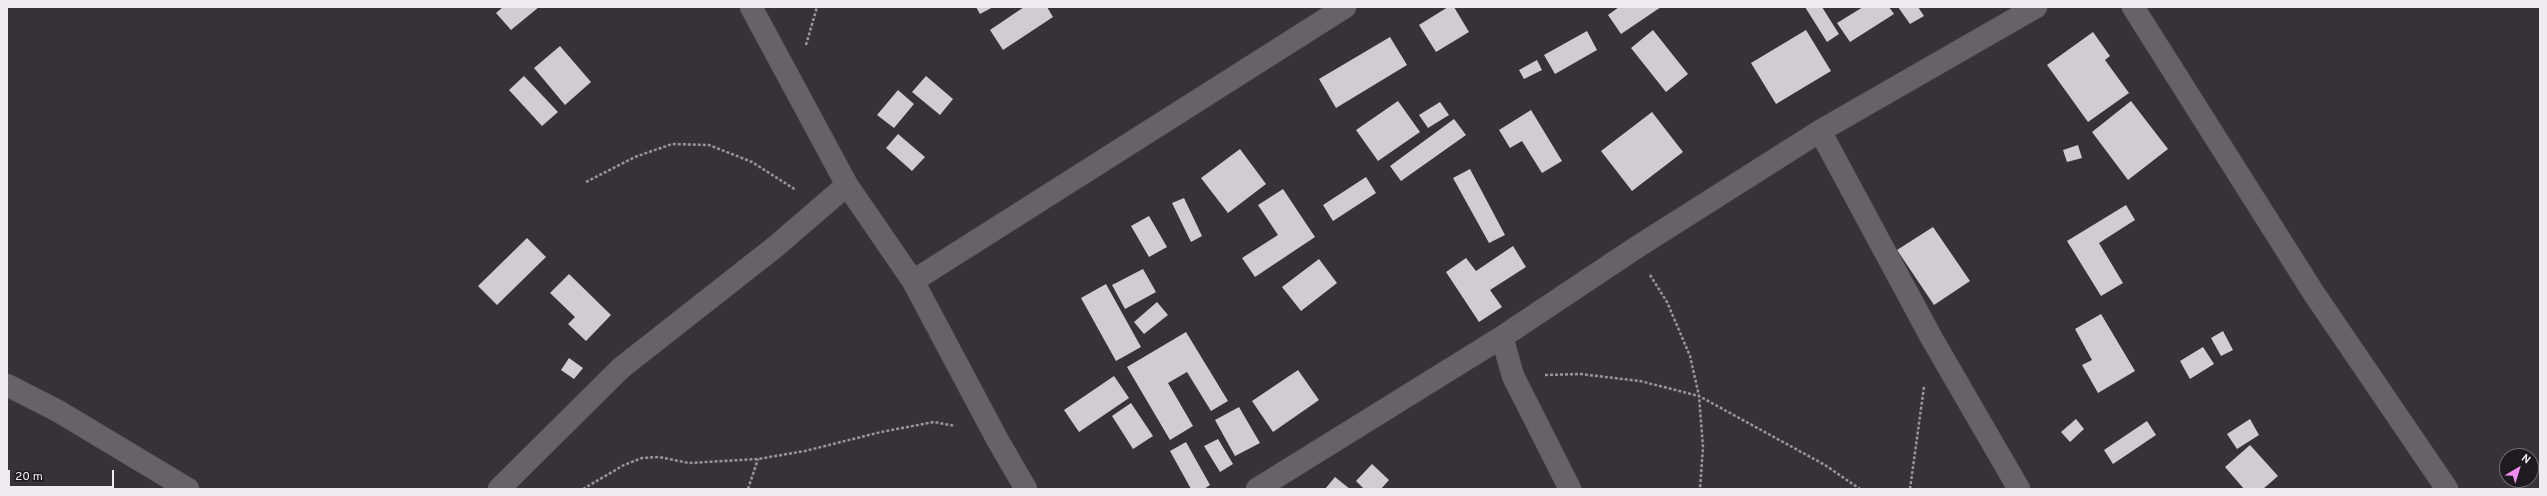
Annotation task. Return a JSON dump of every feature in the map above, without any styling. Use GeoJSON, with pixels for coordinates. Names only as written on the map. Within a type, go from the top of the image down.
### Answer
{"type":"FeatureCollection","features":[{"type":"Feature","properties":{"kind":"street"},"geometry":{"type":"LineString","coordinates":[[751,7],[847,185],[914,281],[997,439],[1026,489]]}},
{"type":"Feature","properties":{"kind":"street"},"geometry":{"type":"LineString","coordinates":[[914,281],[1345,7]]}},
{"type":"Feature","properties":{"kind":"street"},"geometry":{"type":"LineString","coordinates":[[1257,489],[1502,338],[1634,249],[1820,131],[2036,7]]}},
{"type":"Feature","properties":{"kind":"street"},"geometry":{"type":"LineString","coordinates":[[2133,7],[2313,292],[2447,489]]}},
{"type":"Feature","properties":{"kind":"street"},"geometry":{"type":"LineString","coordinates":[[1820,131],[1930,337],[2019,489]]}},
{"type":"Feature","properties":{"kind":"street"},"geometry":{"type":"LineString","coordinates":[[499,489],[621,368],[776,247],[847,185]]}},
{"type":"Feature","properties":{"kind":"street"},"geometry":{"type":"LineString","coordinates":[[1502,338],[1513,376],[1570,489]]}},
{"type":"Feature","properties":{"kind":"street"},"geometry":{"type":"LineString","coordinates":[[7,385],[58,411],[188,489]]}},
{"type":"Feature","properties":{"kind":"path"},"geometry":{"type":"LineString","coordinates":[[586,182],[635,157],[672,144],[709,145],[752,162],[822,207]]}},
{"type":"Feature","properties":{"kind":"path"},"geometry":{"type":"LineString","coordinates":[[1634,249],[1667,302],[1690,356],[1699,396],[1703,447],[1700,489]]}},
{"type":"Feature","properties":{"kind":"path"},"geometry":{"type":"LineString","coordinates":[[1910,489],[1930,337]]}},
{"type":"Feature","properties":{"kind":"path"},"geometry":{"type":"LineString","coordinates":[[1513,376],[1580,374],[1640,380],[1699,396],[1818,461],[1860,489]]}},
{"type":"Feature","properties":{"kind":"path"},"geometry":{"type":"LineString","coordinates":[[583,489],[624,465],[642,458],[659,457],[689,463],[758,459],[805,451],[881,432],[934,422],[958,426],[997,439]]}},
{"type":"Feature","properties":{"kind":"path"},"geometry":{"type":"LineString","coordinates":[[748,489],[758,459]]}},
{"type":"Feature","properties":{"kind":"building"},"geometry":{"type":"Polygon","coordinates":[[[503,7],[539,7],[511,30],[496,13],[503,7]]]}},
{"type":"Feature","properties":{"kind":"building"},"geometry":{"type":"Polygon","coordinates":[[[976,7],[993,7],[980,14],[976,7]]]}},
{"type":"Feature","properties":{"kind":"building"},"geometry":{"type":"Polygon","coordinates":[[[1024,7],[1047,7],[1053,17],[1003,50],[990,30],[1024,7]]]}},
{"type":"Feature","properties":{"kind":"building"},"geometry":{"type":"Polygon","coordinates":[[[1448,7],[1454,7],[1469,32],[1436,52],[1419,25],[1448,7]]]}},
{"type":"Feature","properties":{"kind":"building"},"geometry":{"type":"Polygon","coordinates":[[[1619,7],[1661,7],[1621,34],[1608,15],[1619,7]]]}},
{"type":"Feature","properties":{"kind":"building"},"geometry":{"type":"Polygon","coordinates":[[[1805,7],[1822,7],[1839,34],[1827,42],[1805,7]]]}},
{"type":"Feature","properties":{"kind":"building"},"geometry":{"type":"Polygon","coordinates":[[[1863,7],[1889,7],[1894,14],[1850,42],[1837,23],[1863,7]]]}},
{"type":"Feature","properties":{"kind":"building"},"geometry":{"type":"Polygon","coordinates":[[[1898,7],[1918,7],[1924,16],[1910,24],[1898,7]]]}},
{"type":"Feature","properties":{"kind":"building"},"geometry":{"type":"Polygon","coordinates":[[[1653,30],[1688,74],[1666,92],[1631,48],[1653,30]]]}},
{"type":"Feature","properties":{"kind":"building"},"geometry":{"type":"Polygon","coordinates":[[[1806,30],[1831,71],[1776,104],[1751,63],[1806,30]]]}},
{"type":"Feature","properties":{"kind":"building"},"geometry":{"type":"Polygon","coordinates":[[[1587,31],[1597,50],[1555,74],[1544,55],[1587,31]]]}},
{"type":"Feature","properties":{"kind":"building"},"geometry":{"type":"Polygon","coordinates":[[[2093,32],[2110,56],[2105,60],[2129,93],[2088,122],[2047,65],[2093,32]]]}},
{"type":"Feature","properties":{"kind":"building"},"geometry":{"type":"Polygon","coordinates":[[[1390,37],[1407,65],[1336,108],[1319,79],[1390,37]]]}},
{"type":"Feature","properties":{"kind":"building"},"geometry":{"type":"Polygon","coordinates":[[[560,46],[591,82],[565,105],[534,68],[560,46]]]}},
{"type":"Feature","properties":{"kind":"building"},"geometry":{"type":"Polygon","coordinates":[[[1537,60],[1542,70],[1524,79],[1519,70],[1537,60]]]}},
{"type":"Feature","properties":{"kind":"building"},"geometry":{"type":"Polygon","coordinates":[[[524,76],[558,112],[542,126],[509,90],[524,76]]]}},
{"type":"Feature","properties":{"kind":"building"},"geometry":{"type":"Polygon","coordinates":[[[926,76],[953,99],[940,115],[912,92],[926,76]]]}},
{"type":"Feature","properties":{"kind":"building"},"geometry":{"type":"Polygon","coordinates":[[[898,90],[914,104],[894,128],[877,115],[898,90]]]}},
{"type":"Feature","properties":{"kind":"building"},"geometry":{"type":"Polygon","coordinates":[[[1398,101],[1420,132],[1378,161],[1356,130],[1398,101]]]}},
{"type":"Feature","properties":{"kind":"building"},"geometry":{"type":"Polygon","coordinates":[[[2131,101],[2168,149],[2128,180],[2092,132],[2131,101]]]}},
{"type":"Feature","properties":{"kind":"building"},"geometry":{"type":"Polygon","coordinates":[[[1440,102],[1449,115],[1428,128],[1419,115],[1440,102]]]}},
{"type":"Feature","properties":{"kind":"building"},"geometry":{"type":"Polygon","coordinates":[[[1531,110],[1562,161],[1542,173],[1522,141],[1510,148],[1499,130],[1531,110]]]}},
{"type":"Feature","properties":{"kind":"building"},"geometry":{"type":"Polygon","coordinates":[[[1652,112],[1683,152],[1632,191],[1601,151],[1652,112]]]}},
{"type":"Feature","properties":{"kind":"building"},"geometry":{"type":"Polygon","coordinates":[[[1454,119],[1466,135],[1401,181],[1390,166],[1454,119]]]}},
{"type":"Feature","properties":{"kind":"building"},"geometry":{"type":"Polygon","coordinates":[[[898,134],[925,157],[912,171],[886,148],[898,134]]]}},
{"type":"Feature","properties":{"kind":"building"},"geometry":{"type":"Polygon","coordinates":[[[2078,145],[2082,158],[2067,162],[2063,150],[2078,145]]]}},
{"type":"Feature","properties":{"kind":"building"},"geometry":{"type":"Polygon","coordinates":[[[1240,149],[1266,184],[1228,213],[1201,178],[1240,149]]]}},
{"type":"Feature","properties":{"kind":"building"},"geometry":{"type":"Polygon","coordinates":[[[1470,169],[1505,235],[1489,243],[1453,178],[1470,169]]]}},
{"type":"Feature","properties":{"kind":"building"},"geometry":{"type":"Polygon","coordinates":[[[1366,177],[1376,193],[1333,221],[1323,205],[1366,177]]]}},
{"type":"Feature","properties":{"kind":"building"},"geometry":{"type":"Polygon","coordinates":[[[1283,189],[1315,237],[1255,277],[1242,258],[1278,235],[1258,205],[1283,189]]]}},
{"type":"Feature","properties":{"kind":"building"},"geometry":{"type":"Polygon","coordinates":[[[1184,198],[1202,236],[1191,242],[1172,203],[1184,198]]]}},
{"type":"Feature","properties":{"kind":"building"},"geometry":{"type":"Polygon","coordinates":[[[2126,205],[2135,220],[2099,243],[2123,283],[2101,296],[2067,241],[2126,205]]]}},
{"type":"Feature","properties":{"kind":"building"},"geometry":{"type":"Polygon","coordinates":[[[1149,216],[1167,247],[1149,257],[1131,226],[1149,216]]]}},
{"type":"Feature","properties":{"kind":"building"},"geometry":{"type":"Polygon","coordinates":[[[1933,227],[1970,281],[1934,305],[1897,250],[1933,227]]]}},
{"type":"Feature","properties":{"kind":"building"},"geometry":{"type":"Polygon","coordinates":[[[527,238],[546,257],[497,305],[478,286],[527,238]]]}},
{"type":"Feature","properties":{"kind":"building"},"geometry":{"type":"Polygon","coordinates":[[[1513,246],[1526,267],[1490,290],[1502,307],[1479,322],[1446,272],[1466,258],[1476,271],[1513,246]]]}},
{"type":"Feature","properties":{"kind":"building"},"geometry":{"type":"Polygon","coordinates":[[[1319,259],[1337,283],[1301,311],[1282,287],[1319,259]]]}},
{"type":"Feature","properties":{"kind":"building"},"geometry":{"type":"Polygon","coordinates":[[[1143,269],[1156,292],[1125,309],[1112,285],[1143,269]]]}},
{"type":"Feature","properties":{"kind":"building"},"geometry":{"type":"Polygon","coordinates":[[[569,274],[611,315],[586,341],[568,324],[575,317],[550,293],[569,274]]]}},
{"type":"Feature","properties":{"kind":"building"},"geometry":{"type":"Polygon","coordinates":[[[1106,284],[1141,347],[1116,361],[1081,298],[1106,284]]]}},
{"type":"Feature","properties":{"kind":"building"},"geometry":{"type":"Polygon","coordinates":[[[1157,302],[1168,315],[1144,334],[1134,322],[1157,302]]]}},
{"type":"Feature","properties":{"kind":"building"},"geometry":{"type":"Polygon","coordinates":[[[2101,314],[2135,371],[2098,393],[2082,365],[2092,360],[2075,329],[2101,314]]]}},
{"type":"Feature","properties":{"kind":"building"},"geometry":{"type":"Polygon","coordinates":[[[2223,331],[2233,350],[2221,356],[2211,338],[2223,331]]]}},
{"type":"Feature","properties":{"kind":"building"},"geometry":{"type":"Polygon","coordinates":[[[1186,332],[1228,401],[1211,411],[1187,372],[1168,383],[1193,426],[1170,440],[1127,367],[1186,332]]]}},
{"type":"Feature","properties":{"kind":"building"},"geometry":{"type":"Polygon","coordinates":[[[2203,347],[2214,364],[2190,379],[2180,361],[2203,347]]]}},
{"type":"Feature","properties":{"kind":"building"},"geometry":{"type":"Polygon","coordinates":[[[569,358],[583,368],[574,379],[561,370],[569,358]]]}},
{"type":"Feature","properties":{"kind":"building"},"geometry":{"type":"Polygon","coordinates":[[[1298,370],[1319,400],[1273,432],[1252,401],[1298,370]]]}},
{"type":"Feature","properties":{"kind":"building"},"geometry":{"type":"Polygon","coordinates":[[[1114,376],[1129,398],[1079,432],[1064,410],[1114,376]]]}},
{"type":"Feature","properties":{"kind":"building"},"geometry":{"type":"Polygon","coordinates":[[[1131,403],[1153,436],[1133,449],[1112,416],[1131,403]]]}},
{"type":"Feature","properties":{"kind":"building"},"geometry":{"type":"Polygon","coordinates":[[[1239,407],[1260,443],[1235,456],[1215,420],[1239,407]]]}},
{"type":"Feature","properties":{"kind":"building"},"geometry":{"type":"Polygon","coordinates":[[[2076,419],[2084,429],[2070,442],[2061,432],[2076,419]]]}},
{"type":"Feature","properties":{"kind":"building"},"geometry":{"type":"Polygon","coordinates":[[[2250,419],[2259,435],[2237,449],[2227,434],[2250,419]]]}},
{"type":"Feature","properties":{"kind":"building"},"geometry":{"type":"Polygon","coordinates":[[[2147,421],[2156,435],[2113,464],[2104,450],[2147,421]]]}},
{"type":"Feature","properties":{"kind":"building"},"geometry":{"type":"Polygon","coordinates":[[[1218,439],[1233,464],[1220,472],[1204,446],[1218,439]]]}},
{"type":"Feature","properties":{"kind":"building"},"geometry":{"type":"Polygon","coordinates":[[[1186,442],[1210,485],[1204,489],[1191,489],[1170,451],[1186,442]]]}},
{"type":"Feature","properties":{"kind":"building"},"geometry":{"type":"Polygon","coordinates":[[[2250,445],[2278,476],[2263,489],[2244,489],[2225,467],[2250,445]]]}},
{"type":"Feature","properties":{"kind":"building"},"geometry":{"type":"Polygon","coordinates":[[[1372,464],[1389,480],[1381,489],[1364,489],[1356,481],[1372,464]]]}},
{"type":"Feature","properties":{"kind":"building"},"geometry":{"type":"Polygon","coordinates":[[[1335,477],[1350,489],[1325,489],[1335,477]]]}}]}
